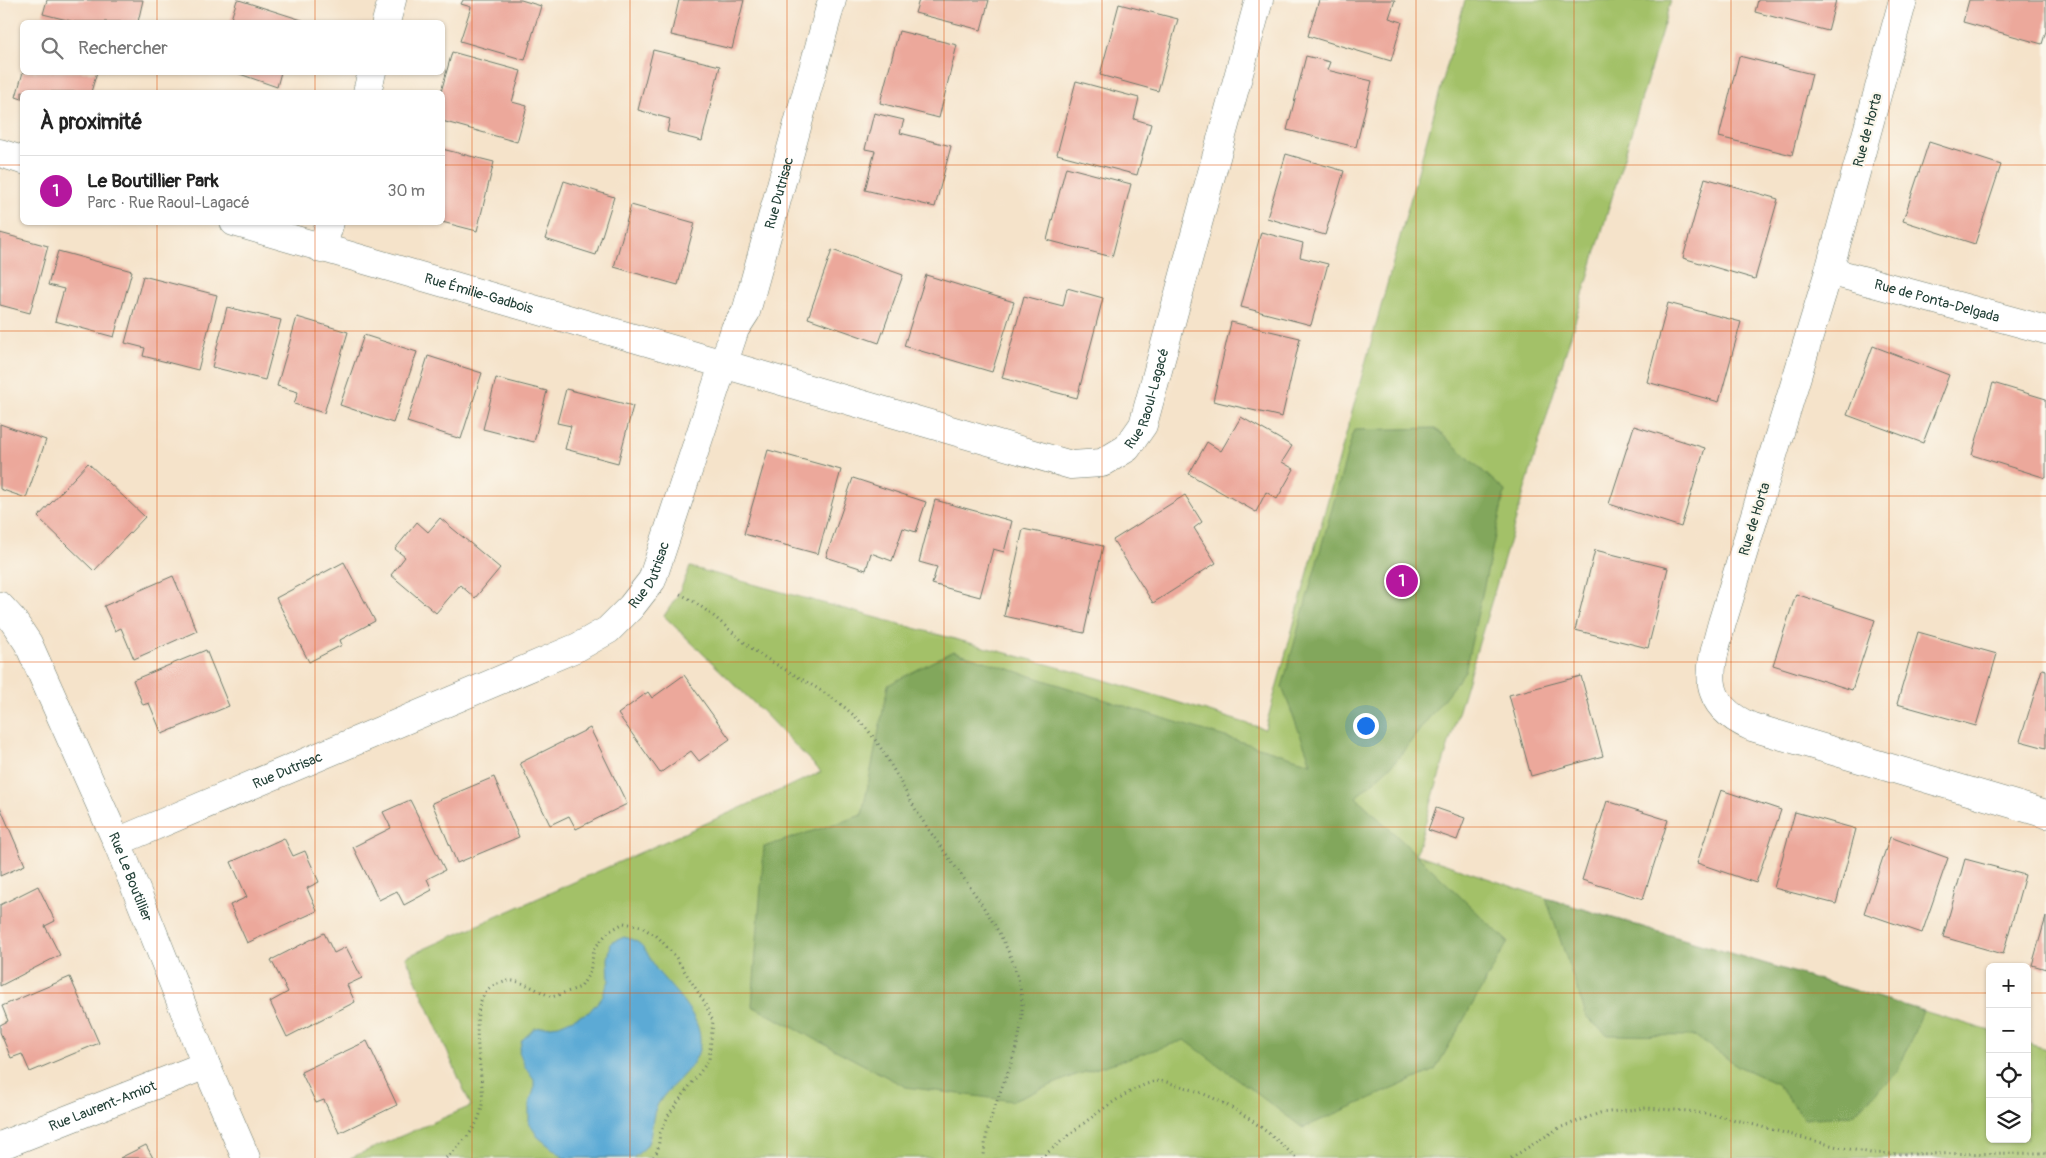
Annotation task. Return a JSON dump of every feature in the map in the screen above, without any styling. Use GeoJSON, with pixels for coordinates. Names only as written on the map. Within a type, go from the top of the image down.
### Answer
{"type":"FeatureCollection","features":[{"type":"Feature","properties":{"kind":"street"},"geometry":{"type":"LineString","coordinates":[[387,20],[392,0]]}},
{"type":"Feature","properties":{"kind":"street","name":"Rue Dutrisac"},"geometry":{"type":"LineString","coordinates":[[117,842],[578,647],[608,630],[631,607],[652,580],[735,329],[746,312],[832,0]]}},
{"type":"Feature","properties":{"kind":"street","name":"Rue Raoul-Lagacé"},"geometry":{"type":"LineString","coordinates":[[725,364],[1071,464],[1102,463],[1127,448],[1143,426],[1259,0]]}},
{"type":"Feature","properties":{"kind":"street","name":"Rue de Horta"},"geometry":{"type":"LineString","coordinates":[[1902,0],[1829,271],[1714,650],[1712,685],[1714,696],[1722,708],[1737,720],[1752,727],[2046,814]]}},
{"type":"Feature","properties":{"kind":"street"},"geometry":{"type":"LineString","coordinates":[[368,90],[371,75]]}},
{"type":"Feature","properties":{"kind":"street"},"geometry":{"type":"LineString","coordinates":[[0,153],[20,159]]}},
{"type":"Feature","properties":{"kind":"street","name":"Rue Émilie-Gadbois"},"geometry":{"type":"LineString","coordinates":[[244,225],[725,364]]}},
{"type":"Feature","properties":{"kind":"street"},"geometry":{"type":"LineString","coordinates":[[322,249],[329,225]]}},
{"type":"Feature","properties":{"kind":"street","name":"Rue de Ponta-Delgada"},"geometry":{"type":"LineString","coordinates":[[1829,271],[2046,330]]}},
{"type":"Feature","properties":{"kind":"street","name":"Rue Le Boutillier"},"geometry":{"type":"LineString","coordinates":[[0,606],[12,619],[28,643],[117,842],[206,1066],[246,1158]]}},
{"type":"Feature","properties":{"kind":"street","name":"Rue Laurent-Amiot"},"geometry":{"type":"LineString","coordinates":[[0,1146],[206,1066]]}},
{"type":"Feature","properties":{"kind":"path"},"geometry":{"type":"LineString","coordinates":[[652,580],[693,600],[759,653],[837,701],[866,728],[924,822],[1000,934],[1012,962],[1020,990],[1022,1005],[1021,1025],[1017,1044],[987,1134],[984,1158]]}},
{"type":"Feature","properties":{"kind":"path"},"geometry":{"type":"LineString","coordinates":[[446,1158],[468,1137],[482,1107],[483,1076],[476,1014],[481,997],[493,984],[513,980],[552,997],[581,987],[590,972],[594,948],[608,932],[624,923],[640,926],[658,937],[690,978],[713,1021],[710,1060],[669,1114],[660,1133],[658,1150],[653,1158]]}},
{"type":"Feature","properties":{"kind":"path"},"geometry":{"type":"LineString","coordinates":[[1041,1158],[1120,1097],[1139,1087],[1160,1081],[1188,1088],[1216,1100],[1245,1116],[1272,1134],[1296,1158]]}},
{"type":"Feature","properties":{"kind":"path"},"geometry":{"type":"LineString","coordinates":[[1512,1158],[1559,1128],[1600,1113],[1646,1108],[1688,1111],[1728,1118],[1838,1147],[1871,1153],[2046,1153]]}},
{"type":"Feature","properties":{"kind":"green space"},"geometry":{"type":"Polygon","coordinates":[[[1465,0],[1671,0],[1416,854],[1546,898],[1986,1030],[1986,1143],[2031,1143],[2031,1044],[2046,1049],[2046,1158],[350,1158],[471,1106],[406,957],[821,772],[761,710],[664,616],[678,595],[690,567],[1098,678],[1265,729],[1465,0]]]}},
{"type":"Feature","properties":{"kind":"green space"},"geometry":{"type":"Polygon","coordinates":[[[1435,428],[1505,491],[1465,671],[1395,762],[1356,797],[1508,942],[1435,1070],[1303,1128],[1185,1040],[1073,1076],[1013,1101],[906,1087],[752,1006],[764,847],[862,815],[888,685],[953,651],[1311,763],[1282,687],[1354,430],[1435,428]]]}},
{"type":"Feature","properties":{"kind":"green space"},"geometry":{"type":"Polygon","coordinates":[[[1546,898],[1923,1011],[1897,1073],[1852,1115],[1804,1119],[1777,1084],[1738,1066],[1695,1036],[1608,1035],[1587,1018],[1546,898]]]}},
{"type":"Feature","properties":{"kind":"water"},"geometry":{"type":"Polygon","coordinates":[[[624,937],[638,943],[646,950],[659,973],[686,1005],[698,1029],[700,1041],[698,1054],[686,1072],[659,1102],[654,1112],[647,1145],[633,1158],[564,1158],[538,1137],[529,1123],[529,1104],[534,1090],[534,1079],[525,1067],[519,1052],[522,1040],[535,1028],[559,1025],[589,1012],[602,997],[609,981],[608,959],[611,943],[624,937]]]}},
{"type":"Feature","properties":{"kind":"building"},"geometry":{"type":"Polygon","coordinates":[[[47,0],[143,0],[138,20],[67,20],[43,14],[47,0]]]}},
{"type":"Feature","properties":{"kind":"building"},"geometry":{"type":"Polygon","coordinates":[[[237,0],[239,0],[302,20],[231,20],[237,0]]]}},
{"type":"Feature","properties":{"kind":"building"},"geometry":{"type":"Polygon","coordinates":[[[463,0],[521,0],[541,6],[525,60],[460,41],[471,7],[461,4],[463,0]]]}},
{"type":"Feature","properties":{"kind":"building"},"geometry":{"type":"Polygon","coordinates":[[[679,0],[744,0],[732,49],[671,35],[679,0]]]}},
{"type":"Feature","properties":{"kind":"building"},"geometry":{"type":"Polygon","coordinates":[[[919,0],[989,0],[981,30],[915,13],[919,0]]]}},
{"type":"Feature","properties":{"kind":"building"},"geometry":{"type":"Polygon","coordinates":[[[1319,0],[1395,0],[1389,18],[1402,22],[1391,61],[1308,36],[1319,0]]]}},
{"type":"Feature","properties":{"kind":"building"},"geometry":{"type":"Polygon","coordinates":[[[1758,0],[1836,0],[1828,31],[1755,12],[1758,0]]]}},
{"type":"Feature","properties":{"kind":"building"},"geometry":{"type":"Polygon","coordinates":[[[1969,0],[2046,0],[2046,31],[2042,44],[1963,22],[1969,0]]]}},
{"type":"Feature","properties":{"kind":"building"},"geometry":{"type":"Polygon","coordinates":[[[1119,4],[1178,19],[1158,91],[1100,75],[1119,4]]]}},
{"type":"Feature","properties":{"kind":"building"},"geometry":{"type":"Polygon","coordinates":[[[899,31],[957,45],[939,118],[880,103],[899,31]]]}},
{"type":"Feature","properties":{"kind":"building"},"geometry":{"type":"Polygon","coordinates":[[[653,50],[720,66],[702,141],[667,132],[670,119],[638,110],[653,50]]]}},
{"type":"Feature","properties":{"kind":"building"},"geometry":{"type":"Polygon","coordinates":[[[452,52],[521,71],[512,102],[527,106],[517,142],[445,122],[445,90],[442,90],[452,52]]]}},
{"type":"Feature","properties":{"kind":"building"},"geometry":{"type":"Polygon","coordinates":[[[1306,56],[1330,62],[1327,70],[1372,81],[1356,147],[1287,130],[1306,56]]]}},
{"type":"Feature","properties":{"kind":"building"},"geometry":{"type":"Polygon","coordinates":[[[1739,56],[1812,74],[1792,155],[1719,137],[1739,56]]]}},
{"type":"Feature","properties":{"kind":"building"},"geometry":{"type":"Polygon","coordinates":[[[22,75],[96,75],[92,90],[20,90],[20,98],[16,97],[22,75]]]}},
{"type":"Feature","properties":{"kind":"building"},"geometry":{"type":"Polygon","coordinates":[[[243,75],[280,75],[277,87],[243,75]]]}},
{"type":"Feature","properties":{"kind":"building"},"geometry":{"type":"Polygon","coordinates":[[[1076,81],[1139,98],[1134,119],[1151,124],[1137,175],[1057,154],[1076,81]]]}},
{"type":"Feature","properties":{"kind":"building"},"geometry":{"type":"Polygon","coordinates":[[[874,113],[904,120],[900,133],[951,146],[935,207],[865,190],[875,151],[865,149],[874,113]]]}},
{"type":"Feature","properties":{"kind":"building"},"geometry":{"type":"Polygon","coordinates":[[[1929,142],[2001,165],[1975,244],[1903,221],[1929,142]]]}},
{"type":"Feature","properties":{"kind":"building"},"geometry":{"type":"Polygon","coordinates":[[[445,150],[494,162],[477,231],[445,223],[445,150]]]}},
{"type":"Feature","properties":{"kind":"building"},"geometry":{"type":"Polygon","coordinates":[[[1286,154],[1344,171],[1325,235],[1267,218],[1286,154]]]}},
{"type":"Feature","properties":{"kind":"building"},"geometry":{"type":"Polygon","coordinates":[[[1066,167],[1131,184],[1112,257],[1047,240],[1066,167]]]}},
{"type":"Feature","properties":{"kind":"building"},"geometry":{"type":"Polygon","coordinates":[[[1705,178],[1778,199],[1755,279],[1683,258],[1705,178]]]}},
{"type":"Feature","properties":{"kind":"building"},"geometry":{"type":"Polygon","coordinates":[[[564,181],[614,197],[596,255],[545,239],[564,181]]]}},
{"type":"Feature","properties":{"kind":"building"},"geometry":{"type":"Polygon","coordinates":[[[631,205],[695,223],[678,285],[614,267],[631,205]]]}},
{"type":"Feature","properties":{"kind":"building"},"geometry":{"type":"Polygon","coordinates":[[[1261,232],[1303,243],[1300,257],[1328,264],[1311,325],[1241,307],[1261,232]]]}},
{"type":"Feature","properties":{"kind":"building"},"geometry":{"type":"Polygon","coordinates":[[[0,233],[48,246],[30,313],[0,305],[0,233]]]}},
{"type":"Feature","properties":{"kind":"building"},"geometry":{"type":"Polygon","coordinates":[[[832,250],[903,275],[879,343],[808,318],[832,250]]]}},
{"type":"Feature","properties":{"kind":"building"},"geometry":{"type":"Polygon","coordinates":[[[58,251],[132,271],[114,337],[55,321],[64,289],[48,285],[58,251]]]}},
{"type":"Feature","properties":{"kind":"building"},"geometry":{"type":"Polygon","coordinates":[[[926,275],[1014,302],[992,372],[904,346],[926,275]]]}},
{"type":"Feature","properties":{"kind":"building"},"geometry":{"type":"Polygon","coordinates":[[[143,276],[217,295],[198,370],[143,356],[145,348],[125,343],[143,276]]]}},
{"type":"Feature","properties":{"kind":"building"},"geometry":{"type":"Polygon","coordinates":[[[1067,288],[1103,298],[1077,398],[1002,378],[1024,296],[1063,306],[1067,288]]]}},
{"type":"Feature","properties":{"kind":"building"},"geometry":{"type":"Polygon","coordinates":[[[1668,303],[1741,322],[1719,402],[1647,382],[1668,303]]]}},
{"type":"Feature","properties":{"kind":"building"},"geometry":{"type":"Polygon","coordinates":[[[227,307],[281,320],[265,380],[212,367],[227,307]]]}},
{"type":"Feature","properties":{"kind":"building"},"geometry":{"type":"Polygon","coordinates":[[[297,317],[348,332],[324,413],[294,404],[298,392],[277,386],[297,317]]]}},
{"type":"Feature","properties":{"kind":"building"},"geometry":{"type":"Polygon","coordinates":[[[1231,322],[1300,338],[1282,417],[1213,401],[1231,322]]]}},
{"type":"Feature","properties":{"kind":"building"},"geometry":{"type":"Polygon","coordinates":[[[364,335],[417,352],[393,423],[340,405],[364,335]]]}},
{"type":"Feature","properties":{"kind":"building"},"geometry":{"type":"Polygon","coordinates":[[[1873,346],[1949,375],[1923,443],[1847,415],[1873,346]]]}},
{"type":"Feature","properties":{"kind":"building"},"geometry":{"type":"Polygon","coordinates":[[[428,356],[482,373],[461,439],[407,422],[428,356]]]}},
{"type":"Feature","properties":{"kind":"building"},"geometry":{"type":"Polygon","coordinates":[[[496,378],[547,391],[534,442],[483,429],[496,378]]]}},
{"type":"Feature","properties":{"kind":"building"},"geometry":{"type":"Polygon","coordinates":[[[1993,383],[2046,399],[2046,478],[1972,455],[1993,383]]]}},
{"type":"Feature","properties":{"kind":"building"},"geometry":{"type":"Polygon","coordinates":[[[566,389],[633,406],[618,463],[565,449],[571,426],[557,423],[566,389]]]}},
{"type":"Feature","properties":{"kind":"building"},"geometry":{"type":"Polygon","coordinates":[[[1241,417],[1292,446],[1282,462],[1294,469],[1277,499],[1266,492],[1256,512],[1189,474],[1207,442],[1221,451],[1241,417]]]}},
{"type":"Feature","properties":{"kind":"building"},"geometry":{"type":"Polygon","coordinates":[[[0,424],[46,440],[26,498],[0,489],[0,424]]]}},
{"type":"Feature","properties":{"kind":"building"},"geometry":{"type":"Polygon","coordinates":[[[1634,426],[1705,448],[1681,527],[1609,504],[1634,426]]]}},
{"type":"Feature","properties":{"kind":"building"},"geometry":{"type":"Polygon","coordinates":[[[768,450],[841,470],[818,554],[744,534],[768,450]]]}},
{"type":"Feature","properties":{"kind":"building"},"geometry":{"type":"Polygon","coordinates":[[[88,463],[145,517],[94,571],[38,517],[88,463]]]}},
{"type":"Feature","properties":{"kind":"building"},"geometry":{"type":"Polygon","coordinates":[[[853,478],[926,502],[916,532],[903,528],[892,561],[871,553],[866,570],[826,557],[853,478]]]}},
{"type":"Feature","properties":{"kind":"building"},"geometry":{"type":"Polygon","coordinates":[[[1185,495],[1202,522],[1194,528],[1216,563],[1153,603],[1113,540],[1185,495]]]}},
{"type":"Feature","properties":{"kind":"building"},"geometry":{"type":"Polygon","coordinates":[[[935,500],[1012,521],[1004,552],[993,549],[980,597],[932,584],[937,567],[919,562],[935,500]]]}},
{"type":"Feature","properties":{"kind":"building"},"geometry":{"type":"Polygon","coordinates":[[[440,518],[500,568],[475,598],[460,585],[436,613],[391,575],[405,557],[395,549],[417,522],[428,532],[440,518]]]}},
{"type":"Feature","properties":{"kind":"building"},"geometry":{"type":"Polygon","coordinates":[[[1023,529],[1103,546],[1084,633],[1004,616],[1023,529]]]}},
{"type":"Feature","properties":{"kind":"building"},"geometry":{"type":"Polygon","coordinates":[[[1595,550],[1668,568],[1648,648],[1575,630],[1595,550]]]}},
{"type":"Feature","properties":{"kind":"building"},"geometry":{"type":"Polygon","coordinates":[[[344,562],[375,621],[340,640],[342,645],[309,662],[276,598],[344,562]]]}},
{"type":"Feature","properties":{"kind":"building"},"geometry":{"type":"Polygon","coordinates":[[[173,576],[197,631],[134,659],[121,628],[115,631],[104,606],[173,576]]]}},
{"type":"Feature","properties":{"kind":"building"},"geometry":{"type":"Polygon","coordinates":[[[1796,594],[1875,620],[1852,690],[1773,665],[1796,594]]]}},
{"type":"Feature","properties":{"kind":"building"},"geometry":{"type":"Polygon","coordinates":[[[1918,632],[1997,654],[1976,726],[1897,704],[1918,632]]]}},
{"type":"Feature","properties":{"kind":"building"},"geometry":{"type":"Polygon","coordinates":[[[206,650],[229,706],[162,734],[149,703],[143,705],[133,680],[206,650]]]}},
{"type":"Feature","properties":{"kind":"building"},"geometry":{"type":"Polygon","coordinates":[[[2042,669],[2046,670],[2046,748],[2020,741],[2042,669]]]}},
{"type":"Feature","properties":{"kind":"building"},"geometry":{"type":"Polygon","coordinates":[[[684,675],[730,739],[699,761],[691,751],[660,773],[618,714],[648,692],[652,698],[684,675]]]}},
{"type":"Feature","properties":{"kind":"building"},"geometry":{"type":"Polygon","coordinates":[[[1581,676],[1603,756],[1531,776],[1509,695],[1581,676]]]}},
{"type":"Feature","properties":{"kind":"building"},"geometry":{"type":"Polygon","coordinates":[[[590,728],[627,804],[576,829],[569,816],[550,825],[520,763],[590,728]]]}},
{"type":"Feature","properties":{"kind":"building"},"geometry":{"type":"Polygon","coordinates":[[[494,777],[519,837],[457,863],[432,803],[494,777]]]}},
{"type":"Feature","properties":{"kind":"building"},"geometry":{"type":"Polygon","coordinates":[[[1721,790],[1781,810],[1756,883],[1697,863],[1721,790]]]}},
{"type":"Feature","properties":{"kind":"building"},"geometry":{"type":"Polygon","coordinates":[[[410,800],[445,870],[427,879],[432,890],[404,905],[397,891],[379,900],[353,847],[391,828],[383,812],[410,800]]]}},
{"type":"Feature","properties":{"kind":"building"},"geometry":{"type":"Polygon","coordinates":[[[1607,801],[1668,820],[1643,899],[1582,880],[1607,801]]]}},
{"type":"Feature","properties":{"kind":"building"},"geometry":{"type":"Polygon","coordinates":[[[0,807],[25,865],[0,876],[0,807]]]}},
{"type":"Feature","properties":{"kind":"building"},"geometry":{"type":"Polygon","coordinates":[[[1436,808],[1465,818],[1457,840],[1428,830],[1436,808]]]}},
{"type":"Feature","properties":{"kind":"building"},"geometry":{"type":"Polygon","coordinates":[[[1795,812],[1856,829],[1836,904],[1774,888],[1795,812]]]}},
{"type":"Feature","properties":{"kind":"building"},"geometry":{"type":"Polygon","coordinates":[[[1890,837],[1948,858],[1922,933],[1864,913],[1890,837]]]}},
{"type":"Feature","properties":{"kind":"building"},"geometry":{"type":"Polygon","coordinates":[[[284,838],[293,856],[305,851],[319,882],[307,888],[317,911],[247,943],[230,905],[247,897],[231,862],[284,838]]]}},
{"type":"Feature","properties":{"kind":"building"},"geometry":{"type":"Polygon","coordinates":[[[1965,859],[2025,875],[2003,954],[1943,937],[1965,859]]]}},
{"type":"Feature","properties":{"kind":"building"},"geometry":{"type":"Polygon","coordinates":[[[38,886],[55,921],[45,926],[60,955],[0,986],[0,905],[38,886]]]}},
{"type":"Feature","properties":{"kind":"building"},"geometry":{"type":"Polygon","coordinates":[[[2046,917],[2046,969],[2032,965],[2046,917]]]}},
{"type":"Feature","properties":{"kind":"building"},"geometry":{"type":"Polygon","coordinates":[[[324,933],[334,953],[346,947],[362,978],[347,985],[355,1002],[287,1037],[270,1002],[288,992],[271,960],[324,933]]]}},
{"type":"Feature","properties":{"kind":"building"},"geometry":{"type":"Polygon","coordinates":[[[70,977],[99,1043],[30,1072],[22,1054],[11,1058],[0,1032],[0,1025],[8,1021],[2,1006],[70,977]]]}},
{"type":"Feature","properties":{"kind":"building"},"geometry":{"type":"Polygon","coordinates":[[[367,1041],[397,1105],[339,1133],[324,1100],[316,1103],[301,1072],[367,1041]]]}},
{"type":"Feature","properties":{"kind":"building"},"geometry":{"type":"Polygon","coordinates":[[[146,1145],[153,1158],[120,1158],[146,1145]]]}},
{"type":"Feature","properties":{"kind":"place","name":"Le Boutillier Park"},"geometry":{"type":"Point","coordinates":[1402,581]}}]}
